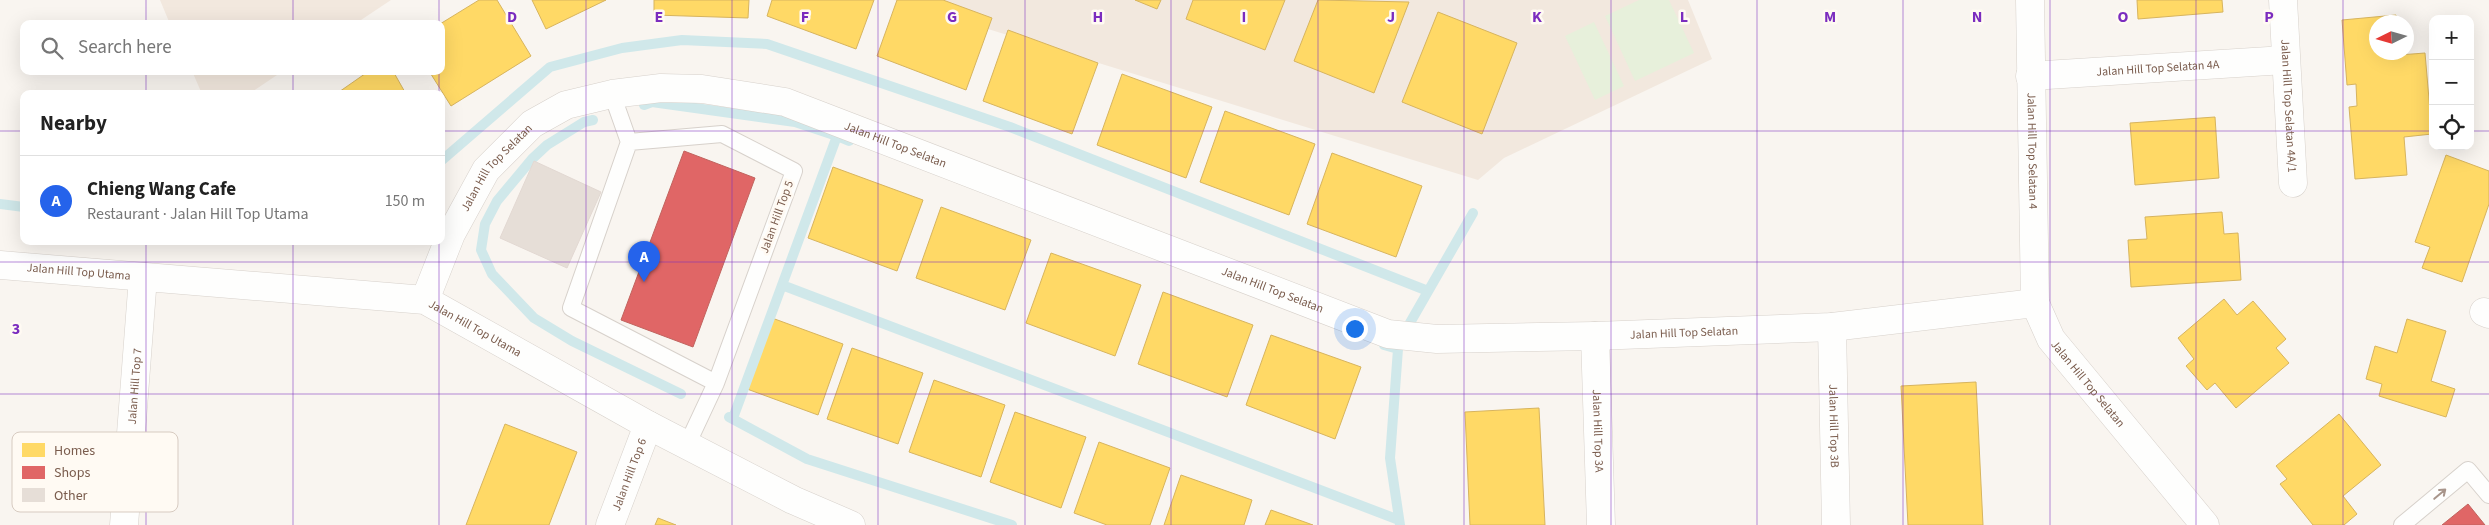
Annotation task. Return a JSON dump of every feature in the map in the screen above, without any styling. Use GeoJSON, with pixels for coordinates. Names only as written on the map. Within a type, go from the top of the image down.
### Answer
{"type":"FeatureCollection","features":[{"type":"Feature","properties":{"kind":"street","name":"Jalan Hill Top Selatan 4"},"geometry":{"type":"LineString","coordinates":[[2030,0],[2035,303]]}},
{"type":"Feature","properties":{"kind":"street","name":"Jalan Hill Top Selatan 4A/1"},"geometry":{"type":"LineString","coordinates":[[2283,0],[2285,60],[2294,183]]}},
{"type":"Feature","properties":{"kind":"street","name":"Jalan Hill Top Selatan 4A"},"geometry":{"type":"LineString","coordinates":[[2030,76],[2285,60]]}},
{"type":"Feature","properties":{"kind":"street","name":"Jalan Hill Top Selatan"},"geometry":{"type":"LineString","coordinates":[[425,300],[451,234],[486,170],[532,124],[566,105],[612,94],[661,88],[702,89],[785,102],[1388,334],[1437,339],[1596,336],[1832,327],[2035,303],[2051,339],[2205,525]]}},
{"type":"Feature","properties":{"kind":"street","name":"Jalan Hill Top Utama"},"geometry":{"type":"LineString","coordinates":[[0,265],[425,300],[648,425],[793,500],[851,525]]}},
{"type":"Feature","properties":{"kind":"street","name":"Jalan Hill Top 7"},"geometry":{"type":"LineString","coordinates":[[131,432],[143,277]]}},
{"type":"Feature","properties":{"kind":"street","name":"Jalan Hill Top 3B"},"geometry":{"type":"LineString","coordinates":[[1832,327],[1836,525]]}},
{"type":"Feature","properties":{"kind":"street","name":"Jalan Hill Top 3A"},"geometry":{"type":"LineString","coordinates":[[1596,336],[1601,525]]}},
{"type":"Feature","properties":{"kind":"street","name":"Jalan Hill Top 6"},"geometry":{"type":"LineString","coordinates":[[610,525],[648,425]]}},
{"type":"Feature","properties":{"kind":"street","name":"Jalan Hill Top 7"},"geometry":{"type":"LineString","coordinates":[[124,525],[125,512]]}},
{"type":"Feature","properties":{"kind":"lane"},"geometry":{"type":"LineString","coordinates":[[612,94],[628,142],[570,308],[716,383],[687,445]]}},
{"type":"Feature","properties":{"kind":"lane","name":"Jalan Hill Top 5"},"geometry":{"type":"LineString","coordinates":[[628,142],[722,134],[794,171],[716,383]]}},
{"type":"Feature","properties":{"kind":"lane"},"geometry":{"type":"LineString","coordinates":[[2402,525],[2468,470],[2489,496]]}},
{"type":"Feature","properties":{"kind":"shaded area"},"geometry":{"type":"Polygon","coordinates":[[[160,0],[391,0],[361,20],[168,20],[160,0]]]}},
{"type":"Feature","properties":{"kind":"shaded area"},"geometry":{"type":"Polygon","coordinates":[[[894,0],[1688,0],[1712,59],[1504,158],[1478,180],[894,0]]]}},
{"type":"Feature","properties":{"kind":"shaded area"},"geometry":{"type":"Polygon","coordinates":[[[194,75],[277,75],[255,90],[200,90],[194,75]]]}},
{"type":"Feature","properties":{"kind":"green space"},"geometry":{"type":"Polygon","coordinates":[[[1639,0],[1669,0],[1694,53],[1635,81],[1605,16],[1639,0]]]}},
{"type":"Feature","properties":{"kind":"green space"},"geometry":{"type":"Polygon","coordinates":[[[1594,22],[1624,86],[1595,100],[1565,36],[1594,22]]]}},
{"type":"Feature","properties":{"kind":"building: Homes"},"geometry":{"type":"Polygon","coordinates":[[[479,0],[497,0],[531,56],[451,106],[445,96],[445,90],[441,90],[432,75],[445,75],[445,21],[479,0]]]}},
{"type":"Feature","properties":{"kind":"building: Homes"},"geometry":{"type":"Polygon","coordinates":[[[532,0],[606,0],[546,29],[532,0]]]}},
{"type":"Feature","properties":{"kind":"building: Homes"},"geometry":{"type":"Polygon","coordinates":[[[654,0],[749,0],[748,18],[654,15],[654,0]]]}},
{"type":"Feature","properties":{"kind":"building: Homes"},"geometry":{"type":"Polygon","coordinates":[[[772,0],[874,0],[856,49],[767,16],[772,0]]]}},
{"type":"Feature","properties":{"kind":"building: Homes"},"geometry":{"type":"Polygon","coordinates":[[[897,0],[943,0],[992,18],[966,90],[877,56],[897,0]]]}},
{"type":"Feature","properties":{"kind":"building: Homes"},"geometry":{"type":"Polygon","coordinates":[[[1135,0],[1161,0],[1157,9],[1135,0]]]}},
{"type":"Feature","properties":{"kind":"building: Homes"},"geometry":{"type":"Polygon","coordinates":[[[1193,0],[1285,0],[1265,50],[1186,19],[1193,0]]]}},
{"type":"Feature","properties":{"kind":"building: Homes"},"geometry":{"type":"Polygon","coordinates":[[[1318,0],[1409,2],[1374,93],[1294,61],[1318,0]]]}},
{"type":"Feature","properties":{"kind":"building: Homes"},"geometry":{"type":"Polygon","coordinates":[[[2137,0],[2222,0],[2223,12],[2138,19],[2137,0]]]}},
{"type":"Feature","properties":{"kind":"building: Homes"},"geometry":{"type":"Polygon","coordinates":[[[1438,12],[1517,43],[1482,134],[1402,102],[1438,12]]]}},
{"type":"Feature","properties":{"kind":"building: Homes"},"geometry":{"type":"Polygon","coordinates":[[[2369,18],[2369,60],[2414,60],[2414,54],[2425,53],[2429,99],[2429,134],[2404,137],[2407,175],[2355,179],[2349,107],[2357,106],[2356,84],[2347,85],[2342,20],[2369,18]]]}},
{"type":"Feature","properties":{"kind":"building: Homes"},"geometry":{"type":"Polygon","coordinates":[[[1008,30],[1098,63],[1072,134],[983,101],[1008,30]]]}},
{"type":"Feature","properties":{"kind":"building: Homes"},"geometry":{"type":"Polygon","coordinates":[[[1122,74],[1212,107],[1186,178],[1097,145],[1122,74]]]}},
{"type":"Feature","properties":{"kind":"building: Homes"},"geometry":{"type":"Polygon","coordinates":[[[363,75],[395,75],[404,90],[342,90],[363,75]]]}},
{"type":"Feature","properties":{"kind":"building: Homes"},"geometry":{"type":"Polygon","coordinates":[[[1225,111],[1315,144],[1289,215],[1200,182],[1225,111]]]}},
{"type":"Feature","properties":{"kind":"building: Homes"},"geometry":{"type":"Polygon","coordinates":[[[2215,117],[2219,178],[2135,185],[2130,123],[2215,117]]]}},
{"type":"Feature","properties":{"kind":"building: Homes"},"geometry":{"type":"Polygon","coordinates":[[[1332,153],[1422,186],[1396,257],[1307,224],[1332,153]]]}},
{"type":"Feature","properties":{"kind":"building: Homes"},"geometry":{"type":"Polygon","coordinates":[[[2446,155],[2489,171],[2489,204],[2462,282],[2422,268],[2430,247],[2415,242],[2446,155]]]}},
{"type":"Feature","properties":{"kind":"building: Homes"},"geometry":{"type":"Polygon","coordinates":[[[833,167],[923,200],[897,271],[808,238],[833,167]]]}},
{"type":"Feature","properties":{"kind":"building: Homes"},"geometry":{"type":"Polygon","coordinates":[[[941,207],[1031,240],[1005,310],[916,278],[941,207]]]}},
{"type":"Feature","properties":{"kind":"building: Homes"},"geometry":{"type":"Polygon","coordinates":[[[2222,212],[2224,234],[2238,233],[2241,280],[2131,287],[2128,240],[2147,239],[2145,217],[2222,212]]]}},
{"type":"Feature","properties":{"kind":"building: Homes"},"geometry":{"type":"Polygon","coordinates":[[[1051,253],[1141,285],[1115,356],[1026,323],[1051,253]]]}},
{"type":"Feature","properties":{"kind":"building: Homes"},"geometry":{"type":"Polygon","coordinates":[[[1163,292],[1253,325],[1227,397],[1138,364],[1163,292]]]}},
{"type":"Feature","properties":{"kind":"building: Homes"},"geometry":{"type":"Polygon","coordinates":[[[2224,299],[2237,315],[2253,301],[2286,339],[2276,348],[2289,363],[2236,408],[2215,383],[2207,390],[2186,366],[2194,359],[2178,338],[2224,299]]]}},
{"type":"Feature","properties":{"kind":"building: Homes"},"geometry":{"type":"Polygon","coordinates":[[[772,318],[843,344],[818,415],[747,389],[772,318]]]}},
{"type":"Feature","properties":{"kind":"building: Homes"},"geometry":{"type":"Polygon","coordinates":[[[2407,319],[2446,331],[2431,381],[2455,389],[2446,417],[2379,396],[2382,384],[2366,379],[2375,346],[2397,353],[2407,319]]]}},
{"type":"Feature","properties":{"kind":"building: Homes"},"geometry":{"type":"Polygon","coordinates":[[[1271,335],[1361,367],[1335,439],[1246,405],[1271,335]]]}},
{"type":"Feature","properties":{"kind":"building: Homes"},"geometry":{"type":"Polygon","coordinates":[[[852,348],[923,373],[898,444],[827,419],[852,348]]]}},
{"type":"Feature","properties":{"kind":"building: Homes"},"geometry":{"type":"Polygon","coordinates":[[[934,380],[1005,405],[981,477],[909,452],[934,380]]]}},
{"type":"Feature","properties":{"kind":"building: Homes"},"geometry":{"type":"Polygon","coordinates":[[[1976,382],[1983,525],[1908,525],[1901,386],[1976,382]]]}},
{"type":"Feature","properties":{"kind":"building: Homes"},"geometry":{"type":"Polygon","coordinates":[[[1539,408],[1545,525],[1470,525],[1465,412],[1539,408]]]}},
{"type":"Feature","properties":{"kind":"building: Homes"},"geometry":{"type":"Polygon","coordinates":[[[1015,412],[1086,437],[1061,508],[990,482],[1015,412]]]}},
{"type":"Feature","properties":{"kind":"building: Homes"},"geometry":{"type":"Polygon","coordinates":[[[2339,414],[2381,465],[2343,496],[2357,514],[2344,525],[2313,525],[2280,484],[2287,479],[2276,466],[2339,414]]]}},
{"type":"Feature","properties":{"kind":"building: Homes"},"geometry":{"type":"Polygon","coordinates":[[[505,424],[577,452],[549,525],[466,525],[505,424]]]}},
{"type":"Feature","properties":{"kind":"building: Homes"},"geometry":{"type":"Polygon","coordinates":[[[1099,442],[1170,468],[1150,525],[1107,525],[1074,513],[1099,442]]]}},
{"type":"Feature","properties":{"kind":"building: Homes"},"geometry":{"type":"Polygon","coordinates":[[[1181,475],[1252,500],[1244,525],[1164,525],[1181,475]]]}},
{"type":"Feature","properties":{"kind":"building: Homes"},"geometry":{"type":"Polygon","coordinates":[[[1271,510],[1313,525],[1265,525],[1271,510]]]}},
{"type":"Feature","properties":{"kind":"building: Homes"},"geometry":{"type":"Polygon","coordinates":[[[658,518],[676,525],[655,525],[658,518]]]}},
{"type":"Feature","properties":{"kind":"building: Shops"},"geometry":{"type":"Polygon","coordinates":[[[684,151],[755,178],[693,347],[621,320],[684,151]]]}},
{"type":"Feature","properties":{"kind":"building: Shops"},"geometry":{"type":"Polygon","coordinates":[[[2468,504],[2485,525],[2442,525],[2468,504]]]}},
{"type":"Feature","properties":{"kind":"building: Other"},"geometry":{"type":"Polygon","coordinates":[[[534,161],[601,192],[567,268],[500,238],[534,161]]]}},
{"type":"Feature","properties":{"kind":"waterway"},"geometry":{"type":"LineString","coordinates":[[445,158],[550,67],[622,48],[682,40],[767,44],[1010,127],[1428,291]]}},
{"type":"Feature","properties":{"kind":"waterway"},"geometry":{"type":"LineString","coordinates":[[644,105],[652,102],[795,122],[837,136]]}},
{"type":"Feature","properties":{"kind":"waterway"},"geometry":{"type":"LineString","coordinates":[[593,120],[584,122],[547,145],[532,159],[497,201],[485,224],[481,250],[492,274],[534,318],[572,341],[681,394]]}},
{"type":"Feature","properties":{"kind":"waterway"},"geometry":{"type":"LineString","coordinates":[[733,418],[837,136],[849,141]]}},
{"type":"Feature","properties":{"kind":"waterway"},"geometry":{"type":"LineString","coordinates":[[0,204],[20,206]]}},
{"type":"Feature","properties":{"kind":"waterway"},"geometry":{"type":"LineString","coordinates":[[1407,328],[1473,213]]}},
{"type":"Feature","properties":{"kind":"waterway"},"geometry":{"type":"LineString","coordinates":[[782,285],[1399,520]]}},
{"type":"Feature","properties":{"kind":"waterway"},"geometry":{"type":"LineString","coordinates":[[1384,345],[1398,349],[1390,458],[1400,525]]}},
{"type":"Feature","properties":{"kind":"waterway"},"geometry":{"type":"LineString","coordinates":[[729,417],[807,459],[1012,525]]}},
{"type":"Feature","properties":{"kind":"place","name":"Chieng Wang Cafe"},"geometry":{"type":"Point","coordinates":[644,282]}}]}
